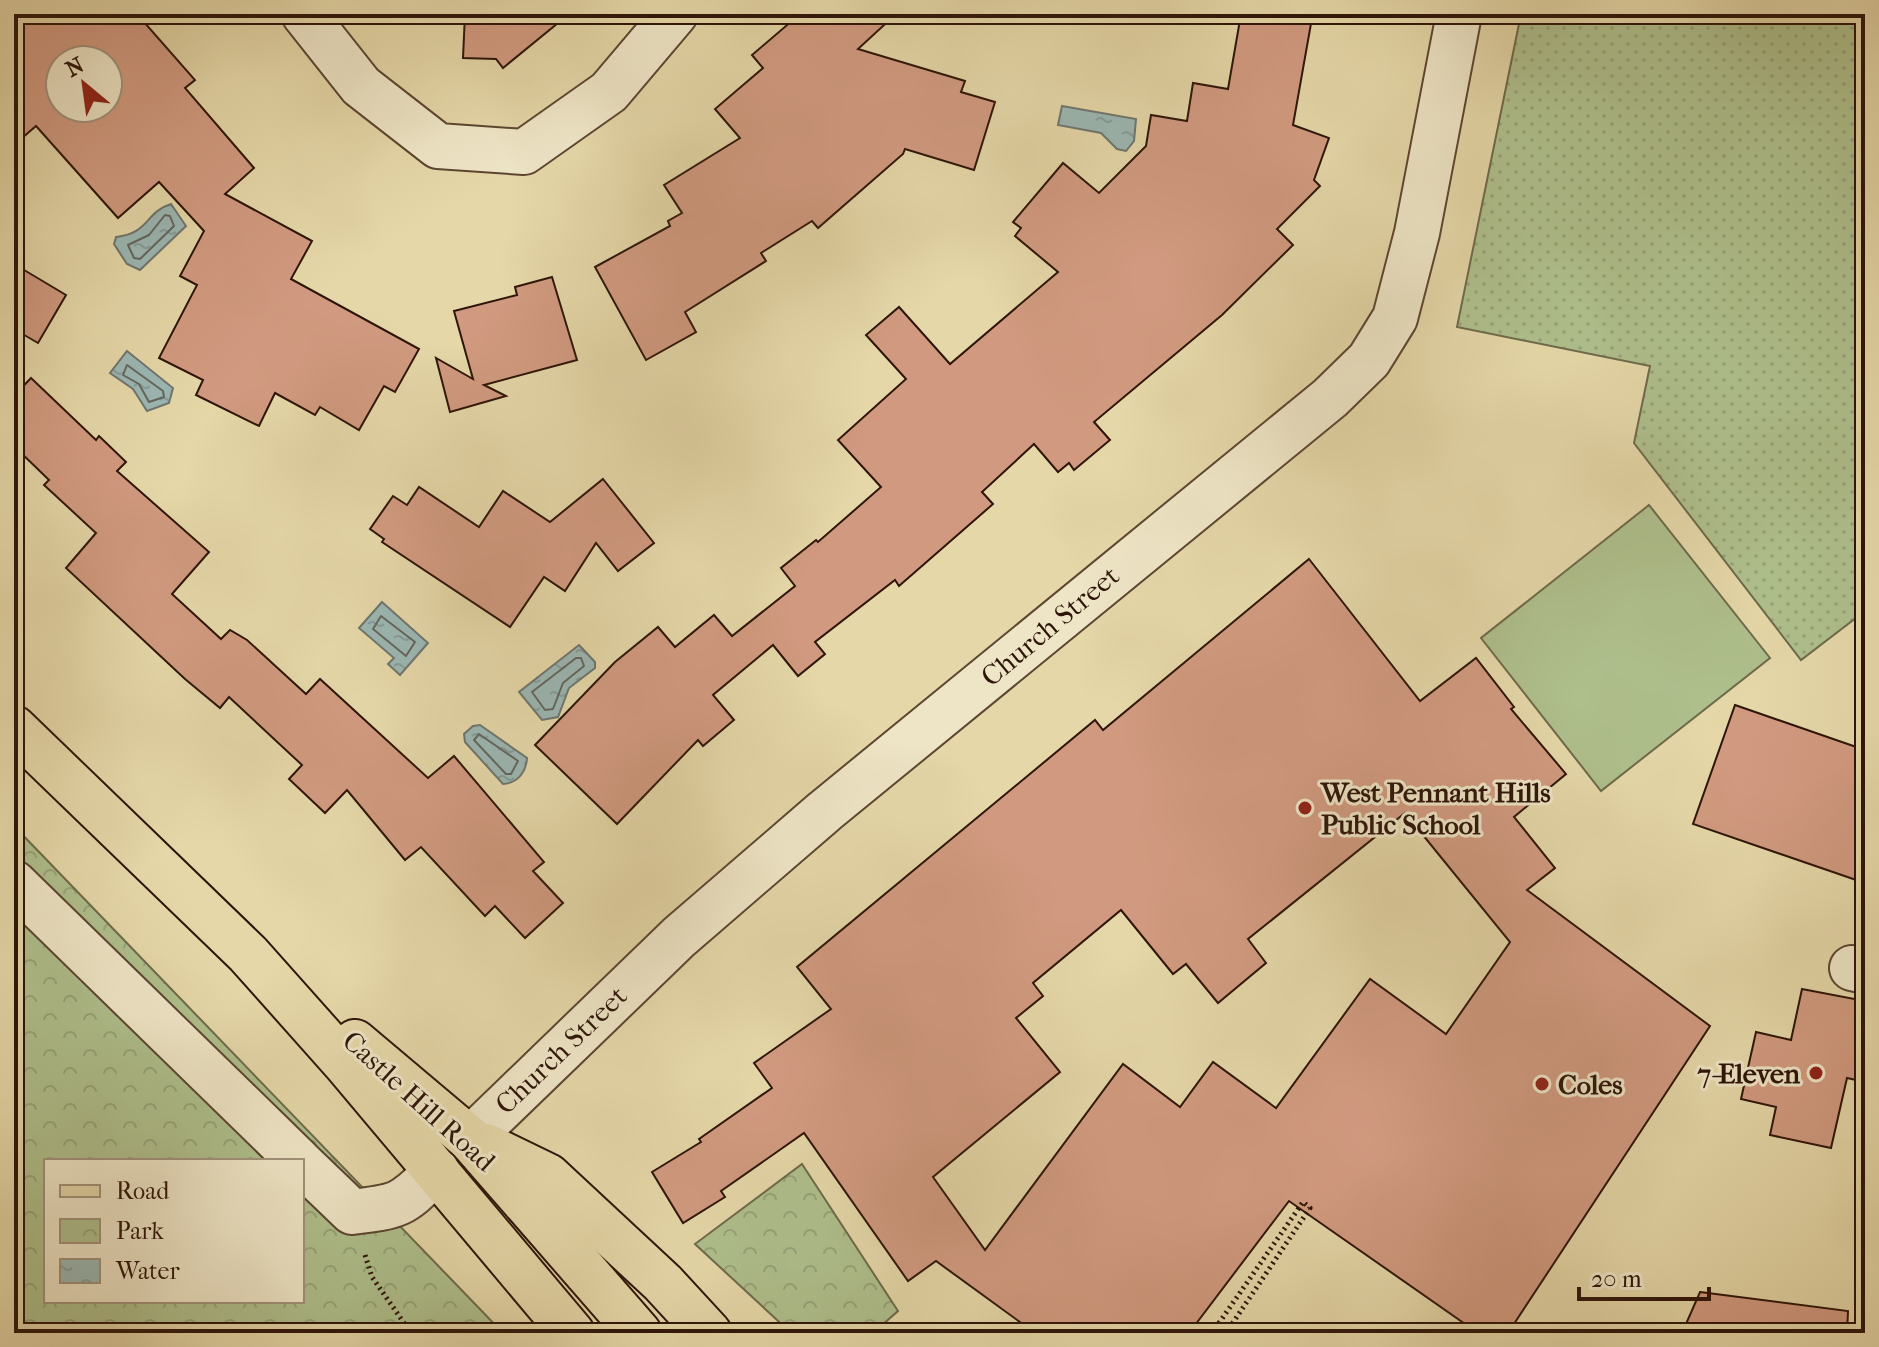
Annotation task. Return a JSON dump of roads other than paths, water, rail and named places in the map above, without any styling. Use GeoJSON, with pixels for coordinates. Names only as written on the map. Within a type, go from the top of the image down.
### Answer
{"type":"FeatureCollection","features":[{"type":"Feature","properties":{"kind":"main road","name":"Castle Hill Road"},"geometry":{"type":"LineString","coordinates":[[14,728],[248,954],[470,1139],[639,1333]]}},
{"type":"Feature","properties":{"kind":"main road","name":"Castle Hill Road"},"geometry":{"type":"LineString","coordinates":[[248,954],[437,1171],[572,1333]]}},
{"type":"Feature","properties":{"kind":"main road"},"geometry":{"type":"LineString","coordinates":[[437,1171],[470,1139],[548,1176],[663,1283],[709,1333]]}},
{"type":"Feature","properties":{"kind":"street"},"geometry":{"type":"LineString","coordinates":[[304,14],[361,86],[438,146],[524,152],[609,92],[675,14]]}},
{"type":"Feature","properties":{"kind":"street","name":"Church Street"},"geometry":{"type":"LineString","coordinates":[[470,1139],[679,937],[837,801],[1330,398],[1369,360],[1395,318],[1417,233],[1459,14]]}},
{"type":"Feature","properties":{"kind":"street"},"geometry":{"type":"LineString","coordinates":[[14,883],[298,1159]]}},
{"type":"Feature","properties":{"kind":"street"},"geometry":{"type":"LineString","coordinates":[[304,1165],[352,1212],[391,1209],[406,1200],[437,1171]]}},
{"type":"Feature","properties":{"kind":"water"},"geometry":{"type":"Polygon","coordinates":[[[1062,106],[1136,119],[1134,141],[1126,151],[1117,149],[1101,133],[1058,125],[1062,106]]]}},
{"type":"Feature","properties":{"kind":"water"},"geometry":{"type":"Polygon","coordinates":[[[171,204],[186,226],[140,270],[127,264],[114,244],[116,237],[135,231],[156,212],[171,204]]]}},
{"type":"Feature","properties":{"kind":"water"},"geometry":{"type":"Polygon","coordinates":[[[127,351],[173,388],[169,403],[147,411],[133,389],[110,373],[127,351]]]}},
{"type":"Feature","properties":{"kind":"water"},"geometry":{"type":"Polygon","coordinates":[[[382,602],[428,643],[400,675],[388,664],[394,658],[359,628],[382,602]]]}},
{"type":"Feature","properties":{"kind":"water"},"geometry":{"type":"Polygon","coordinates":[[[579,645],[595,662],[595,668],[569,688],[558,717],[542,720],[519,692],[579,645]]]}},
{"type":"Feature","properties":{"kind":"water"},"geometry":{"type":"Polygon","coordinates":[[[480,725],[527,758],[525,768],[517,779],[503,784],[465,742],[464,734],[473,726],[480,725]]]}},
{"type":"Feature","properties":{"kind":"place","name":"West Pennant Hills Public School"},"geometry":{"type":"Point","coordinates":[1305,808]}},
{"type":"Feature","properties":{"kind":"place","name":"7-Eleven"},"geometry":{"type":"Point","coordinates":[1816,1073]}},
{"type":"Feature","properties":{"kind":"place","name":"Coles"},"geometry":{"type":"Point","coordinates":[1542,1084]}}]}
